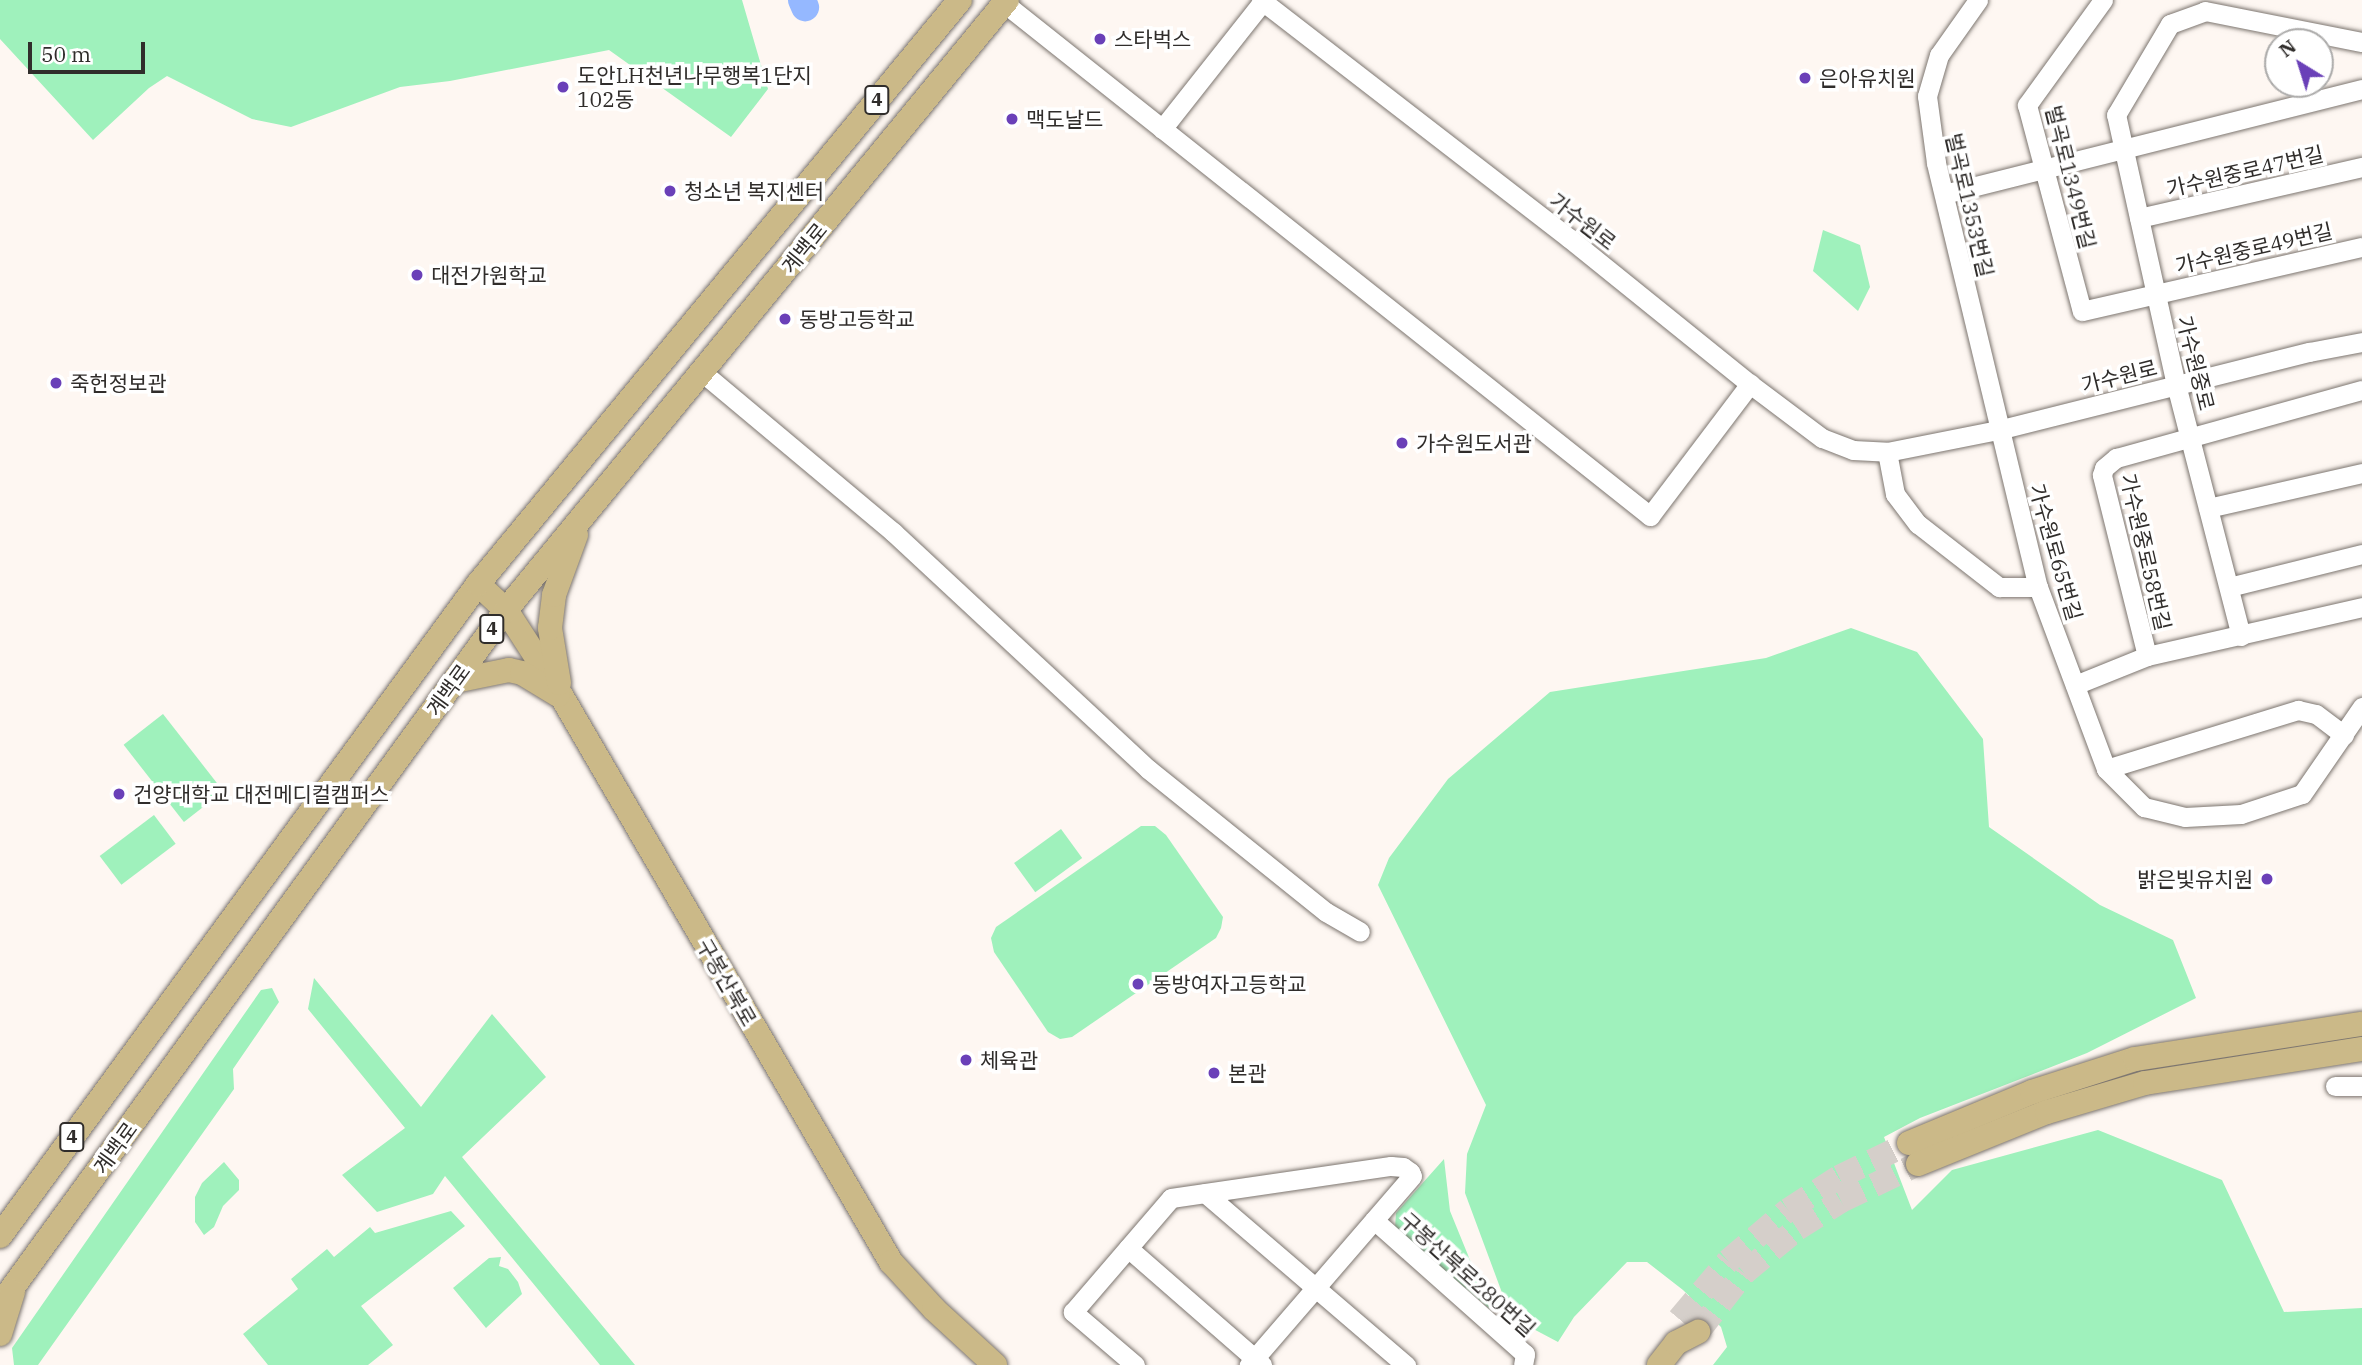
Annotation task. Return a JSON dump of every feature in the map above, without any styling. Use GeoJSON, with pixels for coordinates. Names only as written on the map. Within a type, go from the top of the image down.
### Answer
{"type":"FeatureCollection","features":[{"type":"Feature","properties":{"kind":"main road","name":"계백로"},"geometry":{"type":"LineString","coordinates":[[2,1232],[478,584],[960,0]]}},
{"type":"Feature","properties":{"kind":"main road","name":"계백로"},"geometry":{"type":"LineString","coordinates":[[0,1334],[7,1296],[506,610],[1006,2]]}},
{"type":"Feature","properties":{"kind":"main road"},"geometry":{"type":"LineString","coordinates":[[562,697],[550,628],[554,595],[582,519]]}},
{"type":"Feature","properties":{"kind":"main road","name":"구봉산북로"},"geometry":{"type":"LineString","coordinates":[[478,584],[506,610],[562,697],[891,1262],[934,1309],[995,1365]]}},
{"type":"Feature","properties":{"kind":"main road"},"geometry":{"type":"LineString","coordinates":[[454,681],[509,670],[522,673],[562,697]]}},
{"type":"Feature","properties":{"kind":"main road"},"geometry":{"type":"LineString","coordinates":[[2362,1024],[2135,1059],[2032,1092],[1913,1153],[2145,1083],[2362,1049]]}},
{"type":"Feature","properties":{"kind":"main road"},"geometry":{"type":"LineString","coordinates":[[1659,1365],[1684,1332]]}},
{"type":"Feature","properties":{"kind":"street","name":"벌곡로1353번길"},"geometry":{"type":"LineString","coordinates":[[1978,0],[1938,55],[1927,96],[1936,163],[1998,430]]}},
{"type":"Feature","properties":{"kind":"street","name":"벌곡로1349번길"},"geometry":{"type":"LineString","coordinates":[[2103,0],[2027,105],[2082,311],[2156,293]]}},
{"type":"Feature","properties":{"kind":"street"},"geometry":{"type":"LineString","coordinates":[[1162,129],[1263,1]]}},
{"type":"Feature","properties":{"kind":"street","name":"가수원로"},"geometry":{"type":"LineString","coordinates":[[1263,1],[1569,238],[1750,384],[1822,438],[1853,450],[1887,452],[1998,430],[2362,342]]}},
{"type":"Feature","properties":{"kind":"street"},"geometry":{"type":"LineString","coordinates":[[1006,2],[1650,516],[1750,384]]}},
{"type":"Feature","properties":{"kind":"street","name":"가수원중로"},"geometry":{"type":"LineString","coordinates":[[2241,636],[2176,386],[2116,115],[2170,24],[2205,11],[2362,41]]}},
{"type":"Feature","properties":{"kind":"street"},"geometry":{"type":"LineString","coordinates":[[1944,194],[2362,89]]}},
{"type":"Feature","properties":{"kind":"street","name":"가수원중로47번길"},"geometry":{"type":"LineString","coordinates":[[2139,218],[2362,167]]}},
{"type":"Feature","properties":{"kind":"street","name":"가수원중로49번길"},"geometry":{"type":"LineString","coordinates":[[2156,293],[2362,247]]}},
{"type":"Feature","properties":{"kind":"street"},"geometry":{"type":"LineString","coordinates":[[703,373],[893,532],[1148,769],[1326,912],[1360,932]]}},
{"type":"Feature","properties":{"kind":"street"},"geometry":{"type":"LineString","coordinates":[[2191,437],[2362,390]]}},
{"type":"Feature","properties":{"kind":"street","name":"가수원로65번길"},"geometry":{"type":"LineString","coordinates":[[1998,430],[2038,587],[2106,769],[2144,807],[2185,817],[2241,814],[2302,794],[2362,707]]}},
{"type":"Feature","properties":{"kind":"street","name":"가수원중로58번길"},"geometry":{"type":"LineString","coordinates":[[2147,656],[2102,475],[2104,468],[2116,458],[2191,437]]}},
{"type":"Feature","properties":{"kind":"street"},"geometry":{"type":"LineString","coordinates":[[1887,452],[1895,494],[1918,524],[1999,587],[2038,587]]}},
{"type":"Feature","properties":{"kind":"street"},"geometry":{"type":"LineString","coordinates":[[2208,508],[2362,474]]}},
{"type":"Feature","properties":{"kind":"street"},"geometry":{"type":"LineString","coordinates":[[2228,587],[2362,554]]}},
{"type":"Feature","properties":{"kind":"street"},"geometry":{"type":"LineString","coordinates":[[2075,685],[2147,656],[2362,607]]}},
{"type":"Feature","properties":{"kind":"street"},"geometry":{"type":"LineString","coordinates":[[2106,769],[2298,710],[2316,714],[2344,735]]}},
{"type":"Feature","properties":{"kind":"street"},"geometry":{"type":"LineString","coordinates":[[2335,1086],[2362,1086]]}},
{"type":"Feature","properties":{"kind":"street","name":"구봉산북로280번길"},"geometry":{"type":"LineString","coordinates":[[1128,1248],[1255,1363],[1315,1287],[1412,1176],[1404,1167],[1373,1168],[1171,1198],[1128,1248],[1073,1312],[1135,1365]]}},
{"type":"Feature","properties":{"kind":"street"},"geometry":{"type":"LineString","coordinates":[[1205,1193],[1406,1365]]}},
{"type":"Feature","properties":{"kind":"street","name":"구봉산북로280번길"},"geometry":{"type":"LineString","coordinates":[[1374,1220],[1525,1354],[1522,1365]]}},
{"type":"Feature","properties":{"kind":"green space"},"geometry":{"type":"Polygon","coordinates":[[[0,0],[742,0],[768,89],[731,137],[609,50],[450,81],[400,87],[291,127],[252,119],[167,76],[149,88],[93,140],[0,39],[0,0]]]}},
{"type":"Feature","properties":{"kind":"green space"},"geometry":{"type":"Polygon","coordinates":[[[1823,230],[1860,245],[1870,287],[1858,311],[1813,271],[1823,230]]]}},
{"type":"Feature","properties":{"kind":"green space"},"geometry":{"type":"Polygon","coordinates":[[[1851,628],[1917,652],[1983,739],[1989,827],[2100,905],[2173,940],[2196,998],[2087,1053],[1920,1118],[1884,1137],[1912,1210],[1952,1170],[2098,1130],[2222,1180],[2284,1312],[2362,1308],[2362,1365],[1713,1365],[1727,1347],[1721,1327],[1683,1290],[1647,1262],[1627,1262],[1574,1317],[1558,1342],[1511,1317],[1465,1193],[1467,1154],[1486,1105],[1378,885],[1389,858],[1448,779],[1550,692],[1766,658],[1851,628]]]}},
{"type":"Feature","properties":{"kind":"green space"},"geometry":{"type":"Polygon","coordinates":[[[163,714],[223,791],[184,822],[124,745],[163,714]]]}},
{"type":"Feature","properties":{"kind":"green space"},"geometry":{"type":"Polygon","coordinates":[[[154,815],[176,844],[121,885],[100,856],[154,815]]]}},
{"type":"Feature","properties":{"kind":"green space"},"geometry":{"type":"Polygon","coordinates":[[[1141,826],[1155,826],[1166,835],[1223,917],[1221,928],[1216,938],[1072,1037],[1060,1039],[1048,1032],[994,952],[991,938],[996,927],[1141,826]]]}},
{"type":"Feature","properties":{"kind":"green space"},"geometry":{"type":"Polygon","coordinates":[[[1061,829],[1082,858],[1035,892],[1014,863],[1061,829]]]}},
{"type":"Feature","properties":{"kind":"green space"},"geometry":{"type":"Polygon","coordinates":[[[314,978],[421,1107],[492,1014],[546,1077],[462,1157],[635,1365],[600,1365],[445,1176],[433,1194],[377,1212],[342,1175],[405,1128],[308,1009],[314,978]]]}},
{"type":"Feature","properties":{"kind":"green space"},"geometry":{"type":"Polygon","coordinates":[[[272,988],[279,1002],[233,1069],[234,1089],[38,1365],[14,1365],[12,1348],[261,990],[272,988]]]}},
{"type":"Feature","properties":{"kind":"green space"},"geometry":{"type":"Polygon","coordinates":[[[1444,1159],[1450,1211],[1490,1309],[1395,1228],[1396,1213],[1444,1159]]]}},
{"type":"Feature","properties":{"kind":"green space"},"geometry":{"type":"Polygon","coordinates":[[[224,1162],[239,1180],[239,1190],[223,1206],[214,1227],[204,1235],[195,1222],[195,1197],[202,1183],[224,1162]]]}},
{"type":"Feature","properties":{"kind":"green space"},"geometry":{"type":"Polygon","coordinates":[[[451,1211],[465,1226],[361,1306],[393,1345],[368,1365],[268,1365],[243,1334],[298,1289],[291,1279],[327,1249],[334,1257],[370,1227],[375,1233],[451,1211]]]}},
{"type":"Feature","properties":{"kind":"green space"},"geometry":{"type":"Polygon","coordinates":[[[501,1257],[499,1266],[508,1269],[518,1282],[522,1294],[486,1328],[453,1288],[489,1258],[501,1257]]]}},
{"type":"Feature","properties":{"kind":"waterway"},"geometry":{"type":"LineString","coordinates":[[802,0],[805,7]]}},
{"type":"Feature","properties":{"kind":"tunnel"},"geometry":{"type":"LineString","coordinates":[[1679,1319],[1728,1261],[1788,1210],[1839,1177],[1909,1143]]}},
{"type":"Feature","properties":{"kind":"tunnel"},"geometry":{"type":"LineString","coordinates":[[1698,1332],[1744,1273],[1797,1229],[1841,1201],[1918,1164]]}},
{"type":"Feature","properties":{"kind":"place","name":"스타벅스"},"geometry":{"type":"Point","coordinates":[1100,39]}},
{"type":"Feature","properties":{"kind":"place","name":"은아유치원"},"geometry":{"type":"Point","coordinates":[1805,78]}},
{"type":"Feature","properties":{"kind":"place","name":"도안LH천년나무행복1단지 102동"},"geometry":{"type":"Point","coordinates":[563,87]}},
{"type":"Feature","properties":{"kind":"place","name":"맥도날드"},"geometry":{"type":"Point","coordinates":[1012,119]}},
{"type":"Feature","properties":{"kind":"place","name":"청소년 복지센터"},"geometry":{"type":"Point","coordinates":[670,191]}},
{"type":"Feature","properties":{"kind":"place","name":"대전가원학교"},"geometry":{"type":"Point","coordinates":[417,275]}},
{"type":"Feature","properties":{"kind":"place","name":"동방고등학교"},"geometry":{"type":"Point","coordinates":[785,319]}},
{"type":"Feature","properties":{"kind":"place","name":"죽헌정보관"},"geometry":{"type":"Point","coordinates":[56,383]}},
{"type":"Feature","properties":{"kind":"place","name":"가수원도서관"},"geometry":{"type":"Point","coordinates":[1402,443]}},
{"type":"Feature","properties":{"kind":"place","name":"건양대학교 대전메디컬캠퍼스"},"geometry":{"type":"Point","coordinates":[119,794]}},
{"type":"Feature","properties":{"kind":"place","name":"밝은빛유치원"},"geometry":{"type":"Point","coordinates":[2267,879]}},
{"type":"Feature","properties":{"kind":"place","name":"동방여자고등학교"},"geometry":{"type":"Point","coordinates":[1138,984]}},
{"type":"Feature","properties":{"kind":"place","name":"체육관"},"geometry":{"type":"Point","coordinates":[966,1060]}},
{"type":"Feature","properties":{"kind":"place","name":"본관"},"geometry":{"type":"Point","coordinates":[1214,1073]}}]}
